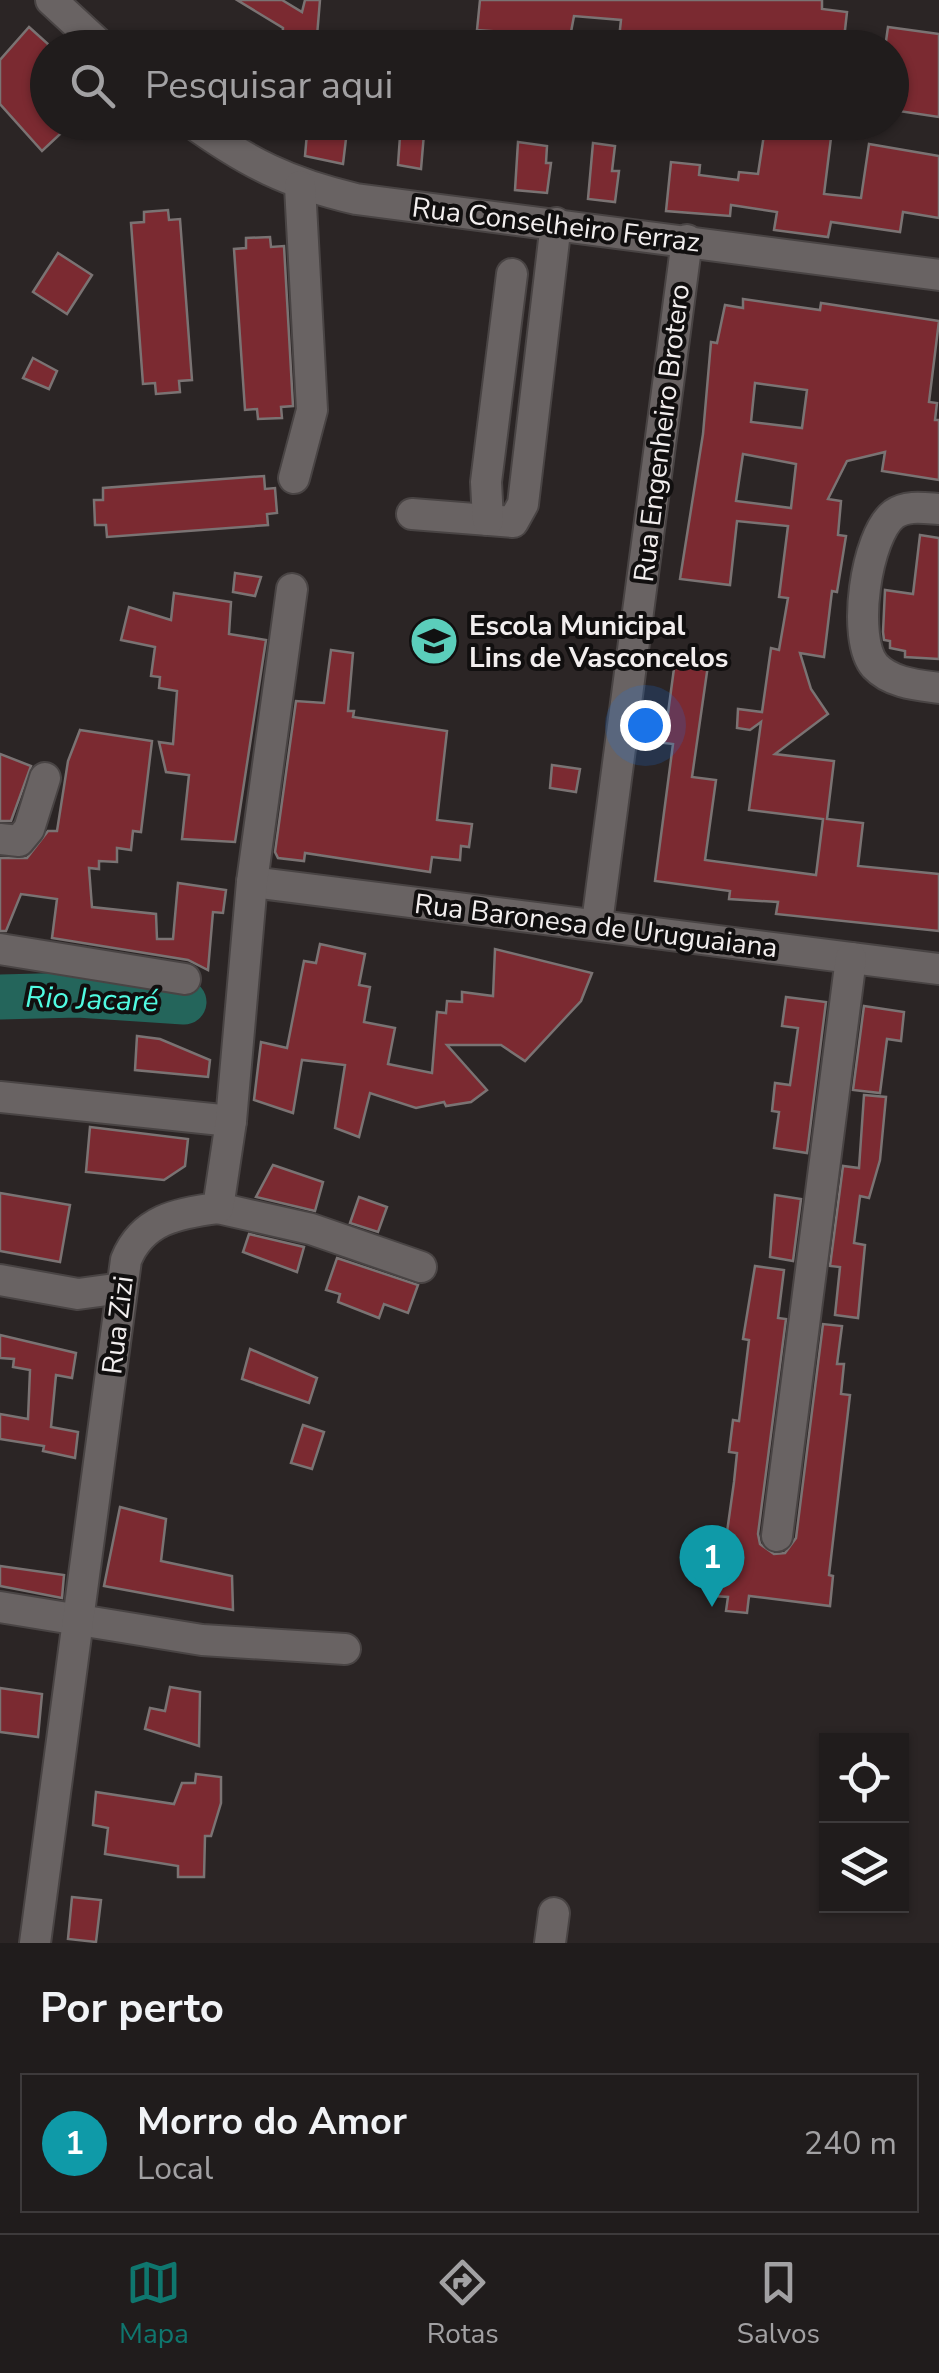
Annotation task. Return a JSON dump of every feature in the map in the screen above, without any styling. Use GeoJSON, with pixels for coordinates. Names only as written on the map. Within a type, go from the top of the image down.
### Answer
{"type":"FeatureCollection","features":[{"type":"Feature","properties":{"kind":"street"},"geometry":{"type":"LineString","coordinates":[[51,0],[84,30]]}},
{"type":"Feature","properties":{"kind":"street","name":"Rua Conselheiro Ferraz"},"geometry":{"type":"LineString","coordinates":[[215,140],[245,162],[300,186],[356,199],[939,275]]}},
{"type":"Feature","properties":{"kind":"street"},"geometry":{"type":"LineString","coordinates":[[294,478],[312,410],[300,186]]}},
{"type":"Feature","properties":{"kind":"street"},"geometry":{"type":"LineString","coordinates":[[412,514],[513,522],[523,504],[556,223]]}},
{"type":"Feature","properties":{"kind":"street","name":"Rua Engenheiro Brotero"},"geometry":{"type":"LineString","coordinates":[[597,923],[686,240]]}},
{"type":"Feature","properties":{"kind":"street"},"geometry":{"type":"LineString","coordinates":[[488,520],[486,482],[512,274]]}},
{"type":"Feature","properties":{"kind":"street"},"geometry":{"type":"LineString","coordinates":[[939,509],[918,507],[898,511],[884,524],[873,550],[861,622],[865,650],[876,666],[895,680],[939,688]]}},
{"type":"Feature","properties":{"kind":"street"},"geometry":{"type":"LineString","coordinates":[[292,589],[252,882],[231,1122],[218,1208],[311,1230],[421,1267]]}},
{"type":"Feature","properties":{"kind":"street"},"geometry":{"type":"LineString","coordinates":[[0,839],[20,841],[29,828],[45,778]]}},
{"type":"Feature","properties":{"kind":"street","name":"Rua Baronesa de Uruguaiana"},"geometry":{"type":"LineString","coordinates":[[252,882],[939,969]]}},
{"type":"Feature","properties":{"kind":"street"},"geometry":{"type":"LineString","coordinates":[[0,949],[185,979]]}},
{"type":"Feature","properties":{"kind":"street"},"geometry":{"type":"LineString","coordinates":[[777,1536],[851,958]]}},
{"type":"Feature","properties":{"kind":"street"},"geometry":{"type":"LineString","coordinates":[[0,1098],[231,1122]]}},
{"type":"Feature","properties":{"kind":"street","name":"Rua Zizi"},"geometry":{"type":"LineString","coordinates":[[35,1943],[126,1260],[134,1238],[145,1228],[218,1208]]}},
{"type":"Feature","properties":{"kind":"street"},"geometry":{"type":"LineString","coordinates":[[0,1280],[78,1294],[122,1288]]}},
{"type":"Feature","properties":{"kind":"street"},"geometry":{"type":"LineString","coordinates":[[0,1607],[202,1640],[345,1648]]}},
{"type":"Feature","properties":{"kind":"building"},"geometry":{"type":"Polygon","coordinates":[[[237,0],[282,0],[302,12],[305,0],[320,0],[318,30],[283,28],[237,0]]]}},
{"type":"Feature","properties":{"kind":"building"},"geometry":{"type":"Polygon","coordinates":[[[480,0],[822,0],[822,9],[847,12],[845,30],[620,30],[621,20],[574,16],[571,30],[477,30],[480,0]]]}},
{"type":"Feature","properties":{"kind":"building"},"geometry":{"type":"Polygon","coordinates":[[[29,27],[32,30],[30,138],[0,104],[0,60],[29,27]]]}},
{"type":"Feature","properties":{"kind":"building"},"geometry":{"type":"Polygon","coordinates":[[[888,27],[939,34],[939,117],[909,113],[909,30],[888,30],[888,27]]]}},
{"type":"Feature","properties":{"kind":"building"},"geometry":{"type":"Polygon","coordinates":[[[32,140],[54,140],[42,151],[32,140]]]}},
{"type":"Feature","properties":{"kind":"building"},"geometry":{"type":"Polygon","coordinates":[[[306,140],[346,140],[343,164],[305,156],[306,140]]]}},
{"type":"Feature","properties":{"kind":"building"},"geometry":{"type":"Polygon","coordinates":[[[400,140],[423,140],[421,169],[398,165],[400,140]]]}},
{"type":"Feature","properties":{"kind":"building"},"geometry":{"type":"Polygon","coordinates":[[[763,140],[831,140],[824,194],[861,198],[869,144],[939,156],[939,218],[903,212],[900,232],[831,222],[828,237],[774,230],[777,212],[731,205],[730,216],[666,211],[671,162],[700,165],[699,175],[738,180],[739,172],[758,174],[763,140]]]}},
{"type":"Feature","properties":{"kind":"building"},"geometry":{"type":"Polygon","coordinates":[[[518,142],[547,146],[546,163],[551,163],[547,193],[515,190],[518,142]]]}},
{"type":"Feature","properties":{"kind":"building"},"geometry":{"type":"Polygon","coordinates":[[[593,143],[615,146],[612,171],[619,171],[615,202],[588,199],[593,143]]]}},
{"type":"Feature","properties":{"kind":"building"},"geometry":{"type":"Polygon","coordinates":[[[168,210],[169,220],[180,219],[192,380],[179,381],[180,392],[156,394],[155,383],[143,384],[131,223],[144,222],[144,212],[168,210]]]}},
{"type":"Feature","properties":{"kind":"building"},"geometry":{"type":"Polygon","coordinates":[[[270,237],[271,247],[284,246],[293,406],[281,407],[282,418],[258,419],[257,409],[245,410],[234,249],[246,248],[246,238],[270,237]]]}},
{"type":"Feature","properties":{"kind":"building"},"geometry":{"type":"Polygon","coordinates":[[[58,253],[92,275],[67,314],[33,292],[58,253]]]}},
{"type":"Feature","properties":{"kind":"building"},"geometry":{"type":"Polygon","coordinates":[[[743,299],[820,310],[821,303],[939,321],[929,402],[937,403],[939,480],[882,471],[885,452],[847,461],[828,499],[841,501],[838,535],[846,536],[837,592],[832,591],[824,657],[800,653],[811,689],[828,714],[775,754],[834,761],[827,819],[863,823],[858,866],[939,874],[939,931],[776,914],[778,902],[729,899],[730,891],[655,881],[673,744],[664,743],[675,661],[708,665],[692,777],[716,780],[705,860],[816,875],[823,819],[749,810],[761,722],[750,730],[737,728],[738,709],[762,712],[771,648],[779,650],[788,598],[779,597],[788,526],[737,521],[730,585],[680,579],[703,434],[711,342],[717,343],[725,305],[743,308],[743,299]],[[755,383],[751,422],[802,428],[807,390],[755,383]],[[743,454],[736,501],[791,508],[796,464],[743,454]]]}},
{"type":"Feature","properties":{"kind":"building"},"geometry":{"type":"Polygon","coordinates":[[[33,358],[57,371],[49,389],[23,378],[33,358]]]}},
{"type":"Feature","properties":{"kind":"building"},"geometry":{"type":"Polygon","coordinates":[[[264,476],[265,489],[275,488],[277,513],[267,514],[268,525],[107,537],[106,525],[95,525],[94,500],[103,500],[103,488],[264,476]]]}},
{"type":"Feature","properties":{"kind":"building"},"geometry":{"type":"Polygon","coordinates":[[[920,535],[939,538],[939,659],[905,657],[905,651],[890,648],[890,641],[884,640],[885,590],[913,594],[920,535]]]}},
{"type":"Feature","properties":{"kind":"building"},"geometry":{"type":"Polygon","coordinates":[[[235,573],[261,577],[255,596],[233,592],[235,573]]]}},
{"type":"Feature","properties":{"kind":"building"},"geometry":{"type":"Polygon","coordinates":[[[174,593],[231,602],[229,634],[266,640],[235,842],[182,839],[189,775],[166,772],[159,742],[173,744],[177,691],[159,688],[160,677],[151,676],[155,647],[121,640],[129,607],[171,620],[174,593]]]}},
{"type":"Feature","properties":{"kind":"building"},"geometry":{"type":"Polygon","coordinates":[[[331,650],[353,653],[348,711],[354,711],[353,717],[447,731],[437,820],[472,824],[469,847],[461,846],[460,860],[432,857],[430,872],[305,853],[304,861],[278,858],[275,852],[296,701],[324,703],[331,650]]]}},
{"type":"Feature","properties":{"kind":"building"},"geometry":{"type":"Polygon","coordinates":[[[80,730],[152,741],[141,832],[133,831],[131,850],[117,848],[117,862],[99,861],[99,869],[89,868],[92,907],[156,914],[157,939],[173,939],[178,883],[226,890],[223,913],[213,912],[208,970],[188,960],[52,938],[57,899],[21,894],[6,931],[0,931],[0,858],[27,858],[48,831],[57,831],[68,761],[80,730]]]}},
{"type":"Feature","properties":{"kind":"building"},"geometry":{"type":"Polygon","coordinates":[[[0,754],[31,766],[11,821],[0,821],[0,754]]]}},
{"type":"Feature","properties":{"kind":"building"},"geometry":{"type":"Polygon","coordinates":[[[552,765],[580,769],[576,792],[550,788],[552,765]]]}},
{"type":"Feature","properties":{"kind":"building"},"geometry":{"type":"Polygon","coordinates":[[[320,944],[365,954],[359,985],[370,987],[364,1022],[395,1028],[388,1064],[432,1073],[437,1012],[446,1013],[447,1001],[462,1002],[462,992],[493,996],[495,949],[592,973],[581,1001],[525,1061],[501,1045],[447,1045],[487,1090],[471,1102],[416,1108],[370,1093],[359,1137],[335,1128],[345,1065],[302,1060],[293,1113],[254,1100],[261,1042],[287,1048],[304,961],[316,963],[320,944]]]}},
{"type":"Feature","properties":{"kind":"building"},"geometry":{"type":"Polygon","coordinates":[[[786,997],[826,1002],[807,1153],[774,1148],[779,1112],[772,1111],[775,1083],[790,1085],[798,1028],[782,1026],[786,997]]]}},
{"type":"Feature","properties":{"kind":"building"},"geometry":{"type":"Polygon","coordinates":[[[864,1006],[904,1012],[901,1041],[887,1039],[880,1093],[853,1090],[864,1006]]]}},
{"type":"Feature","properties":{"kind":"building"},"geometry":{"type":"Polygon","coordinates":[[[137,1036],[160,1039],[210,1060],[208,1077],[135,1070],[137,1036]]]}},
{"type":"Feature","properties":{"kind":"building"},"geometry":{"type":"Polygon","coordinates":[[[864,1095],[886,1097],[880,1160],[869,1198],[860,1196],[854,1243],[865,1245],[858,1318],[835,1315],[840,1267],[830,1266],[843,1166],[859,1168],[864,1095]]]}},
{"type":"Feature","properties":{"kind":"building"},"geometry":{"type":"Polygon","coordinates":[[[90,1127],[188,1139],[185,1166],[164,1180],[86,1172],[90,1127]]]}},
{"type":"Feature","properties":{"kind":"building"},"geometry":{"type":"Polygon","coordinates":[[[273,1165],[323,1182],[315,1211],[256,1197],[273,1165]]]}},
{"type":"Feature","properties":{"kind":"building"},"geometry":{"type":"Polygon","coordinates":[[[0,1193],[70,1205],[60,1262],[0,1251],[0,1193]]]}},
{"type":"Feature","properties":{"kind":"building"},"geometry":{"type":"Polygon","coordinates":[[[775,1195],[801,1199],[793,1261],[770,1257],[775,1195]]]}},
{"type":"Feature","properties":{"kind":"building"},"geometry":{"type":"Polygon","coordinates":[[[359,1197],[387,1207],[378,1232],[350,1223],[359,1197]]]}},
{"type":"Feature","properties":{"kind":"building"},"geometry":{"type":"Polygon","coordinates":[[[249,1234],[304,1247],[297,1272],[243,1252],[249,1234]]]}},
{"type":"Feature","properties":{"kind":"building"},"geometry":{"type":"Polygon","coordinates":[[[337,1258],[418,1285],[408,1313],[384,1304],[379,1318],[338,1302],[340,1294],[326,1290],[337,1258]]]}},
{"type":"Feature","properties":{"kind":"building"},"geometry":{"type":"Polygon","coordinates":[[[755,1266],[784,1270],[778,1318],[786,1319],[758,1534],[760,1544],[774,1554],[785,1553],[796,1538],[823,1324],[842,1326],[837,1364],[844,1364],[841,1394],[850,1395],[829,1575],[833,1576],[830,1606],[749,1596],[747,1613],[726,1611],[728,1597],[714,1596],[719,1532],[727,1532],[734,1482],[737,1453],[729,1452],[733,1420],[739,1421],[749,1340],[743,1339],[755,1266]]]}},
{"type":"Feature","properties":{"kind":"building"},"geometry":{"type":"Polygon","coordinates":[[[0,1335],[76,1353],[72,1378],[56,1375],[51,1427],[78,1432],[75,1458],[43,1451],[44,1446],[0,1439],[0,1414],[28,1419],[30,1370],[13,1367],[14,1359],[0,1358],[0,1335]]]}},
{"type":"Feature","properties":{"kind":"building"},"geometry":{"type":"Polygon","coordinates":[[[250,1349],[317,1378],[309,1403],[242,1379],[250,1349]]]}},
{"type":"Feature","properties":{"kind":"building"},"geometry":{"type":"Polygon","coordinates":[[[303,1425],[324,1432],[312,1469],[291,1463],[303,1425]]]}},
{"type":"Feature","properties":{"kind":"building"},"geometry":{"type":"Polygon","coordinates":[[[120,1507],[166,1519],[161,1561],[232,1576],[233,1610],[104,1586],[120,1507]]]}},
{"type":"Feature","properties":{"kind":"building"},"geometry":{"type":"Polygon","coordinates":[[[0,1566],[64,1575],[62,1598],[0,1586],[0,1566]]]}},
{"type":"Feature","properties":{"kind":"building"},"geometry":{"type":"Polygon","coordinates":[[[170,1687],[200,1692],[199,1746],[145,1729],[150,1708],[165,1711],[170,1687]]]}},
{"type":"Feature","properties":{"kind":"building"},"geometry":{"type":"Polygon","coordinates":[[[0,1688],[42,1694],[38,1737],[0,1732],[0,1688]]]}},
{"type":"Feature","properties":{"kind":"building"},"geometry":{"type":"Polygon","coordinates":[[[196,1774],[221,1777],[221,1803],[211,1836],[205,1836],[204,1877],[178,1877],[178,1866],[105,1854],[108,1828],[93,1825],[96,1792],[174,1804],[182,1783],[195,1783],[196,1774]]]}},
{"type":"Feature","properties":{"kind":"building"},"geometry":{"type":"Polygon","coordinates":[[[72,1897],[101,1900],[96,1942],[68,1939],[72,1897]]]}},
{"type":"Feature","properties":{"kind":"waterway","name":"Rio Jacaré"},"geometry":{"type":"LineString","coordinates":[[0,997],[78,995],[184,1002]]}},
{"type":"Feature","properties":{"kind":"place","name":"Escola Municipal Lins de Vasconcelos"},"geometry":{"type":"Point","coordinates":[434,641]}},
{"type":"Feature","properties":{"kind":"place","name":"Morro do Amor"},"geometry":{"type":"Point","coordinates":[712,1607]}}]}
